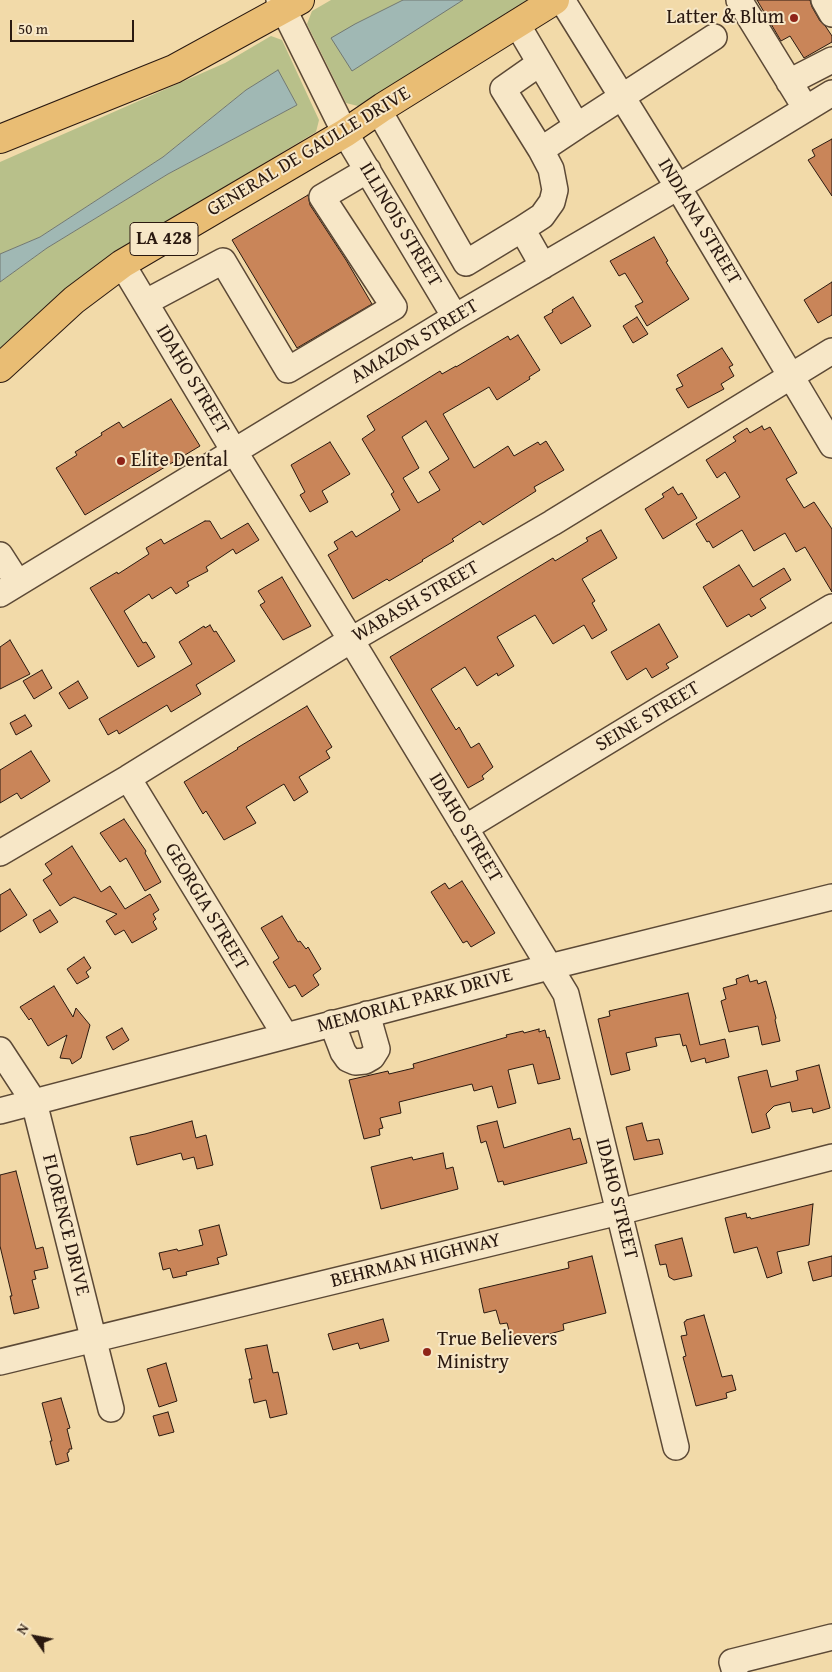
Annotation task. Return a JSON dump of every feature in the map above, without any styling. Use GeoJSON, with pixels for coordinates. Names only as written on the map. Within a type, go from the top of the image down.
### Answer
{"type":"FeatureCollection","features":[{"type":"Feature","properties":{"kind":"main road","name":"GENERAL DE GAULLE DRIVE"},"geometry":{"type":"LineString","coordinates":[[0,368],[74,300],[122,264],[345,133],[555,0]]}},
{"type":"Feature","properties":{"kind":"main road"},"geometry":{"type":"LineString","coordinates":[[0,139],[174,69],[288,3]]}},
{"type":"Feature","properties":{"kind":"street","name":"INDIANA STREET"},"geometry":{"type":"LineString","coordinates":[[562,0],[678,186],[832,446]]}},
{"type":"Feature","properties":{"kind":"street"},"geometry":{"type":"LineString","coordinates":[[739,0],[806,109]]}},
{"type":"Feature","properties":{"kind":"street"},"geometry":{"type":"LineString","coordinates":[[824,0],[832,14]]}},
{"type":"Feature","properties":{"kind":"street","name":"ILLINOIS STREET"},"geometry":{"type":"LineString","coordinates":[[288,3],[345,133],[455,317]]}},
{"type":"Feature","properties":{"kind":"street"},"geometry":{"type":"LineString","coordinates":[[517,24],[577,126]]}},
{"type":"Feature","properties":{"kind":"street"},"geometry":{"type":"LineString","coordinates":[[541,150],[714,37]]}},
{"type":"Feature","properties":{"kind":"street"},"geometry":{"type":"LineString","coordinates":[[789,82],[832,60]]}},
{"type":"Feature","properties":{"kind":"street"},"geometry":{"type":"LineString","coordinates":[[379,110],[466,263],[542,216],[552,202],[555,190],[551,169],[503,89],[540,63]]}},
{"type":"Feature","properties":{"kind":"street","name":"AMAZON STREET"},"geometry":{"type":"LineString","coordinates":[[9,589],[455,317],[832,93]]}},
{"type":"Feature","properties":{"kind":"street"},"geometry":{"type":"LineString","coordinates":[[146,302],[224,261],[288,370],[386,312],[394,307],[322,197],[368,170]]}},
{"type":"Feature","properties":{"kind":"street"},"geometry":{"type":"LineString","coordinates":[[522,229],[542,266]]}},
{"type":"Feature","properties":{"kind":"street","name":"IDAHO STREET"},"geometry":{"type":"LineString","coordinates":[[122,264],[566,994],[676,1447]]}},
{"type":"Feature","properties":{"kind":"street","name":"WABASH STREET"},"geometry":{"type":"LineString","coordinates":[[0,853],[128,778],[351,640],[552,523],[832,351]]}},
{"type":"Feature","properties":{"kind":"street"},"geometry":{"type":"LineString","coordinates":[[0,555],[9,589]]}},
{"type":"Feature","properties":{"kind":"street","name":"SEINE STREET"},"geometry":{"type":"LineString","coordinates":[[465,828],[832,607]]}},
{"type":"Feature","properties":{"kind":"street","name":"GEORGIA STREET"},"geometry":{"type":"LineString","coordinates":[[128,778],[285,1035]]}},
{"type":"Feature","properties":{"kind":"street","name":"MEMORIAL PARK DRIVE"},"geometry":{"type":"LineString","coordinates":[[0,1111],[549,967],[832,897]]}},
{"type":"Feature","properties":{"kind":"street"},"geometry":{"type":"LineString","coordinates":[[332,1023],[343,1052],[348,1059],[356,1062],[365,1061],[372,1057],[377,1049],[367,1014]]}},
{"type":"Feature","properties":{"kind":"street","name":"FLORENCE DRIVE"},"geometry":{"type":"LineString","coordinates":[[0,1050],[34,1102],[111,1409]]}},
{"type":"Feature","properties":{"kind":"street","name":"BEHRMAN HIGHWAY"},"geometry":{"type":"LineString","coordinates":[[0,1362],[619,1212],[832,1157]]}},
{"type":"Feature","properties":{"kind":"street"},"geometry":{"type":"LineString","coordinates":[[733,1667],[832,1637]]}},
{"type":"Feature","properties":{"kind":"green space"},"geometry":{"type":"Polygon","coordinates":[[[331,0],[403,0],[355,24],[455,5],[463,0],[533,0],[358,106],[346,103],[307,24],[312,11],[331,0]]]}},
{"type":"Feature","properties":{"kind":"green space"},"geometry":{"type":"Polygon","coordinates":[[[271,36],[282,40],[319,120],[316,132],[128,245],[0,351],[0,282],[47,248],[168,174],[297,105],[278,71],[246,90],[163,157],[40,237],[0,254],[0,162],[225,63],[271,36]]]}},
{"type":"Feature","properties":{"kind":"water"},"geometry":{"type":"Polygon","coordinates":[[[403,0],[463,0],[352,71],[331,38],[403,0]]]}},
{"type":"Feature","properties":{"kind":"water"},"geometry":{"type":"Polygon","coordinates":[[[278,70],[297,105],[168,174],[47,248],[0,282],[0,254],[40,237],[163,157],[246,90],[278,70]]]}},
{"type":"Feature","properties":{"kind":"building","name":"Latter & Blum"},"geometry":{"type":"Polygon","coordinates":[[[757,0],[810,0],[820,21],[832,36],[832,42],[804,58],[790,36],[781,41],[757,0]]]}},
{"type":"Feature","properties":{"kind":"building"},"geometry":{"type":"Polygon","coordinates":[[[832,139],[832,196],[808,160],[815,156],[812,150],[832,139]]]}},
{"type":"Feature","properties":{"kind":"building"},"geometry":{"type":"Polygon","coordinates":[[[308,195],[310,205],[372,304],[297,348],[232,240],[308,195]]]}},
{"type":"Feature","properties":{"kind":"building"},"geometry":{"type":"Polygon","coordinates":[[[654,237],[668,261],[666,262],[689,299],[647,326],[635,306],[643,302],[625,273],[619,276],[610,261],[654,237]]]}},
{"type":"Feature","properties":{"kind":"building"},"geometry":{"type":"Polygon","coordinates":[[[832,282],[832,315],[818,323],[804,300],[832,282]]]}},
{"type":"Feature","properties":{"kind":"building"},"geometry":{"type":"Polygon","coordinates":[[[573,297],[591,326],[561,344],[544,317],[573,297]]]}},
{"type":"Feature","properties":{"kind":"building"},"geometry":{"type":"Polygon","coordinates":[[[637,317],[648,334],[633,343],[623,326],[637,317]]]}},
{"type":"Feature","properties":{"kind":"building"},"geometry":{"type":"Polygon","coordinates":[[[518,335],[540,370],[529,377],[530,379],[497,400],[489,387],[443,414],[474,468],[508,446],[514,456],[538,442],[540,445],[546,441],[564,470],[534,487],[536,491],[483,525],[480,521],[423,561],[353,599],[328,555],[338,549],[334,542],[352,531],[356,537],[400,510],[391,494],[394,492],[362,439],[375,430],[367,416],[440,371],[442,374],[456,367],[508,336],[510,340],[518,335]],[[426,421],[402,437],[419,468],[403,478],[418,503],[440,490],[429,472],[449,459],[426,421]]]}},
{"type":"Feature","properties":{"kind":"building"},"geometry":{"type":"Polygon","coordinates":[[[722,348],[733,365],[729,367],[734,376],[721,384],[724,389],[688,408],[676,389],[683,386],[677,375],[722,348]]]}},
{"type":"Feature","properties":{"kind":"building","name":"Elite Dental"},"geometry":{"type":"Polygon","coordinates":[[[171,399],[200,446],[85,515],[56,468],[77,455],[75,452],[119,422],[123,428],[171,399]]]}},
{"type":"Feature","properties":{"kind":"building"},"geometry":{"type":"Polygon","coordinates":[[[762,426],[764,430],[770,427],[797,473],[786,479],[804,508],[814,502],[832,529],[832,592],[805,547],[796,552],[785,533],[754,551],[742,530],[713,548],[696,524],[740,497],[725,472],[717,478],[706,460],[736,441],[733,437],[747,428],[750,433],[762,426]]]}},
{"type":"Feature","properties":{"kind":"building"},"geometry":{"type":"Polygon","coordinates":[[[330,442],[350,474],[322,491],[328,502],[310,512],[300,495],[305,492],[291,465],[330,442]]]}},
{"type":"Feature","properties":{"kind":"building"},"geometry":{"type":"Polygon","coordinates":[[[673,487],[678,495],[682,493],[697,518],[663,539],[645,509],[664,497],[662,494],[673,487]]]}},
{"type":"Feature","properties":{"kind":"building"},"geometry":{"type":"Polygon","coordinates":[[[205,521],[210,521],[221,539],[248,523],[259,540],[236,554],[233,549],[206,567],[208,571],[187,582],[189,586],[176,594],[171,587],[152,599],[149,594],[124,611],[143,643],[146,642],[155,657],[138,667],[90,588],[117,572],[118,574],[149,554],[146,548],[161,539],[164,544],[205,521]]]}},
{"type":"Feature","properties":{"kind":"building"},"geometry":{"type":"Polygon","coordinates":[[[601,530],[617,558],[582,579],[595,601],[592,603],[607,630],[592,639],[584,625],[553,644],[535,615],[497,637],[514,666],[498,676],[497,673],[477,686],[465,667],[431,689],[456,730],[459,727],[471,748],[479,743],[493,767],[482,776],[484,779],[468,788],[390,657],[553,558],[555,561],[588,541],[586,538],[601,530]]]}},
{"type":"Feature","properties":{"kind":"building"},"geometry":{"type":"Polygon","coordinates":[[[739,565],[753,587],[784,568],[791,580],[760,599],[766,608],[751,617],[749,614],[727,627],[703,587],[739,565]]]}},
{"type":"Feature","properties":{"kind":"building"},"geometry":{"type":"Polygon","coordinates":[[[282,577],[311,626],[283,640],[260,605],[265,602],[258,591],[282,577]]]}},
{"type":"Feature","properties":{"kind":"building"},"geometry":{"type":"Polygon","coordinates":[[[659,624],[678,657],[666,664],[669,668],[652,678],[646,668],[627,680],[611,652],[659,624]]]}},
{"type":"Feature","properties":{"kind":"building"},"geometry":{"type":"Polygon","coordinates":[[[210,625],[214,632],[216,631],[235,661],[196,685],[201,694],[171,712],[167,705],[119,734],[117,730],[108,735],[99,719],[192,664],[179,642],[204,626],[205,628],[210,625]]]}},
{"type":"Feature","properties":{"kind":"building"},"geometry":{"type":"Polygon","coordinates":[[[10,640],[30,674],[0,689],[0,647],[10,640]]]}},
{"type":"Feature","properties":{"kind":"building"},"geometry":{"type":"Polygon","coordinates":[[[42,670],[52,688],[34,699],[23,681],[42,670]]]}},
{"type":"Feature","properties":{"kind":"building"},"geometry":{"type":"Polygon","coordinates":[[[78,681],[88,698],[69,709],[59,693],[78,681]]]}},
{"type":"Feature","properties":{"kind":"building"},"geometry":{"type":"Polygon","coordinates":[[[307,706],[332,747],[326,751],[330,758],[299,777],[308,792],[294,801],[284,784],[246,807],[256,823],[224,840],[206,811],[203,814],[184,782],[307,706]]]}},
{"type":"Feature","properties":{"kind":"building"},"geometry":{"type":"Polygon","coordinates":[[[25,715],[32,726],[16,735],[10,723],[25,715]]]}},
{"type":"Feature","properties":{"kind":"building"},"geometry":{"type":"Polygon","coordinates":[[[31,751],[50,781],[21,799],[17,793],[0,803],[0,770],[31,751]]]}},
{"type":"Feature","properties":{"kind":"building"},"geometry":{"type":"Polygon","coordinates":[[[124,819],[146,851],[145,853],[161,882],[145,891],[126,858],[120,862],[100,833],[124,819]]]}},
{"type":"Feature","properties":{"kind":"building"},"geometry":{"type":"Polygon","coordinates":[[[72,846],[101,892],[110,886],[125,909],[150,894],[159,910],[153,914],[156,919],[153,922],[157,929],[132,943],[124,930],[115,935],[106,921],[117,914],[74,897],[60,906],[43,880],[52,874],[45,864],[72,846]]]}},
{"type":"Feature","properties":{"kind":"building"},"geometry":{"type":"Polygon","coordinates":[[[462,881],[495,933],[471,947],[467,941],[463,943],[431,892],[445,883],[449,889],[462,881]]]}},
{"type":"Feature","properties":{"kind":"building"},"geometry":{"type":"Polygon","coordinates":[[[10,889],[27,915],[0,932],[0,895],[10,889]]]}},
{"type":"Feature","properties":{"kind":"building"},"geometry":{"type":"Polygon","coordinates":[[[50,910],[58,922],[40,933],[33,920],[50,910]]]}},
{"type":"Feature","properties":{"kind":"building"},"geometry":{"type":"Polygon","coordinates":[[[282,916],[298,942],[300,941],[306,949],[308,947],[321,969],[313,975],[319,985],[302,997],[295,985],[289,988],[273,962],[279,958],[261,928],[282,916]]]}},
{"type":"Feature","properties":{"kind":"building"},"geometry":{"type":"Polygon","coordinates":[[[84,957],[91,968],[86,972],[89,977],[77,984],[67,969],[84,957]]]}},
{"type":"Feature","properties":{"kind":"building"},"geometry":{"type":"Polygon","coordinates":[[[748,975],[750,982],[757,980],[758,984],[766,981],[780,1041],[762,1045],[758,1026],[729,1032],[721,1001],[726,999],[723,988],[737,984],[736,979],[748,975]]]}},
{"type":"Feature","properties":{"kind":"building"},"geometry":{"type":"Polygon","coordinates":[[[54,986],[73,1017],[76,1008],[90,1025],[81,1058],[72,1064],[70,1059],[60,1058],[67,1035],[48,1046],[31,1018],[29,1020],[20,1007],[54,986]]]}},
{"type":"Feature","properties":{"kind":"building"},"geometry":{"type":"Polygon","coordinates":[[[688,993],[700,1045],[725,1039],[729,1057],[706,1063],[705,1058],[691,1062],[686,1045],[683,1046],[680,1034],[655,1038],[657,1046],[626,1053],[630,1070],[611,1075],[598,1019],[610,1016],[609,1011],[688,993]]]}},
{"type":"Feature","properties":{"kind":"building"},"geometry":{"type":"Polygon","coordinates":[[[122,1028],[129,1040],[113,1050],[106,1037],[122,1028]]]}},
{"type":"Feature","properties":{"kind":"building"},"geometry":{"type":"Polygon","coordinates":[[[539,1029],[539,1032],[545,1030],[547,1038],[549,1037],[560,1079],[538,1084],[533,1064],[508,1070],[516,1103],[498,1108],[492,1086],[474,1091],[472,1084],[399,1102],[401,1113],[380,1118],[383,1128],[379,1129],[380,1135],[364,1139],[349,1080],[388,1071],[389,1074],[414,1068],[413,1064],[507,1037],[506,1035],[539,1029]]]}},
{"type":"Feature","properties":{"kind":"building"},"geometry":{"type":"Polygon","coordinates":[[[819,1065],[830,1108],[813,1113],[812,1108],[792,1112],[790,1102],[774,1106],[766,1114],[770,1128],[752,1133],[738,1077],[767,1070],[771,1087],[798,1080],[796,1071],[819,1065]]]}},
{"type":"Feature","properties":{"kind":"building"},"geometry":{"type":"Polygon","coordinates":[[[192,1121],[196,1138],[206,1135],[213,1165],[197,1169],[194,1157],[183,1160],[181,1153],[137,1165],[130,1137],[192,1121]]]}},
{"type":"Feature","properties":{"kind":"building"},"geometry":{"type":"Polygon","coordinates":[[[497,1121],[504,1148],[570,1128],[573,1140],[580,1138],[587,1163],[504,1185],[503,1181],[498,1182],[486,1141],[481,1143],[477,1126],[497,1121]]]}},
{"type":"Feature","properties":{"kind":"building"},"geometry":{"type":"Polygon","coordinates":[[[642,1123],[647,1141],[659,1139],[663,1154],[634,1160],[626,1127],[642,1123]]]}},
{"type":"Feature","properties":{"kind":"building"},"geometry":{"type":"Polygon","coordinates":[[[443,1153],[446,1169],[453,1167],[458,1189],[381,1209],[371,1167],[412,1157],[413,1160],[443,1153]]]}},
{"type":"Feature","properties":{"kind":"building"},"geometry":{"type":"Polygon","coordinates":[[[16,1171],[36,1249],[43,1247],[48,1268],[34,1271],[36,1279],[32,1280],[39,1308],[14,1314],[10,1296],[12,1296],[0,1246],[0,1175],[16,1171]]]}},
{"type":"Feature","properties":{"kind":"building"},"geometry":{"type":"Polygon","coordinates":[[[813,1204],[809,1245],[777,1252],[782,1273],[767,1278],[757,1247],[734,1253],[725,1218],[746,1213],[747,1218],[750,1217],[751,1219],[813,1204]]]}},
{"type":"Feature","properties":{"kind":"building"},"geometry":{"type":"Polygon","coordinates":[[[219,1225],[227,1255],[217,1258],[219,1264],[186,1272],[187,1275],[173,1278],[170,1268],[163,1270],[159,1253],[203,1245],[199,1230],[219,1225]]]}},
{"type":"Feature","properties":{"kind":"building"},"geometry":{"type":"Polygon","coordinates":[[[682,1238],[692,1276],[674,1280],[669,1277],[666,1264],[660,1265],[655,1245],[682,1238]]]}},
{"type":"Feature","properties":{"kind":"building"},"geometry":{"type":"Polygon","coordinates":[[[592,1256],[606,1313],[563,1324],[564,1330],[513,1344],[507,1323],[500,1324],[496,1310],[484,1313],[479,1289],[569,1268],[568,1262],[592,1256]]]}},
{"type":"Feature","properties":{"kind":"building"},"geometry":{"type":"Polygon","coordinates":[[[832,1256],[832,1276],[813,1281],[808,1262],[832,1256]]]}},
{"type":"Feature","properties":{"kind":"building"},"geometry":{"type":"Polygon","coordinates":[[[704,1315],[722,1377],[732,1375],[736,1390],[726,1393],[727,1398],[696,1406],[683,1357],[686,1356],[681,1336],[687,1335],[684,1322],[686,1320],[704,1315]]]}},
{"type":"Feature","properties":{"kind":"building"},"geometry":{"type":"Polygon","coordinates":[[[383,1319],[389,1341],[360,1349],[358,1343],[333,1350],[328,1334],[383,1319]]]}},
{"type":"Feature","properties":{"kind":"building"},"geometry":{"type":"Polygon","coordinates":[[[267,1345],[273,1373],[278,1372],[287,1414],[270,1418],[266,1400],[254,1403],[249,1379],[252,1379],[245,1349],[267,1345]]]}},
{"type":"Feature","properties":{"kind":"building"},"geometry":{"type":"Polygon","coordinates":[[[166,1363],[177,1401],[159,1407],[147,1369],[166,1363]]]}},
{"type":"Feature","properties":{"kind":"building"},"geometry":{"type":"Polygon","coordinates":[[[61,1398],[70,1428],[67,1429],[72,1449],[69,1449],[67,1453],[69,1461],[56,1465],[42,1403],[61,1398]]]}},
{"type":"Feature","properties":{"kind":"building"},"geometry":{"type":"Polygon","coordinates":[[[168,1412],[174,1432],[159,1436],[153,1416],[168,1412]]]}},
{"type":"Feature","properties":{"kind":"place","name":"Latter & Blum"},"geometry":{"type":"Point","coordinates":[794,18]}},
{"type":"Feature","properties":{"kind":"place","name":"Elite Dental"},"geometry":{"type":"Point","coordinates":[121,461]}},
{"type":"Feature","properties":{"kind":"place","name":"True Believers Ministry"},"geometry":{"type":"Point","coordinates":[427,1352]}}]}
